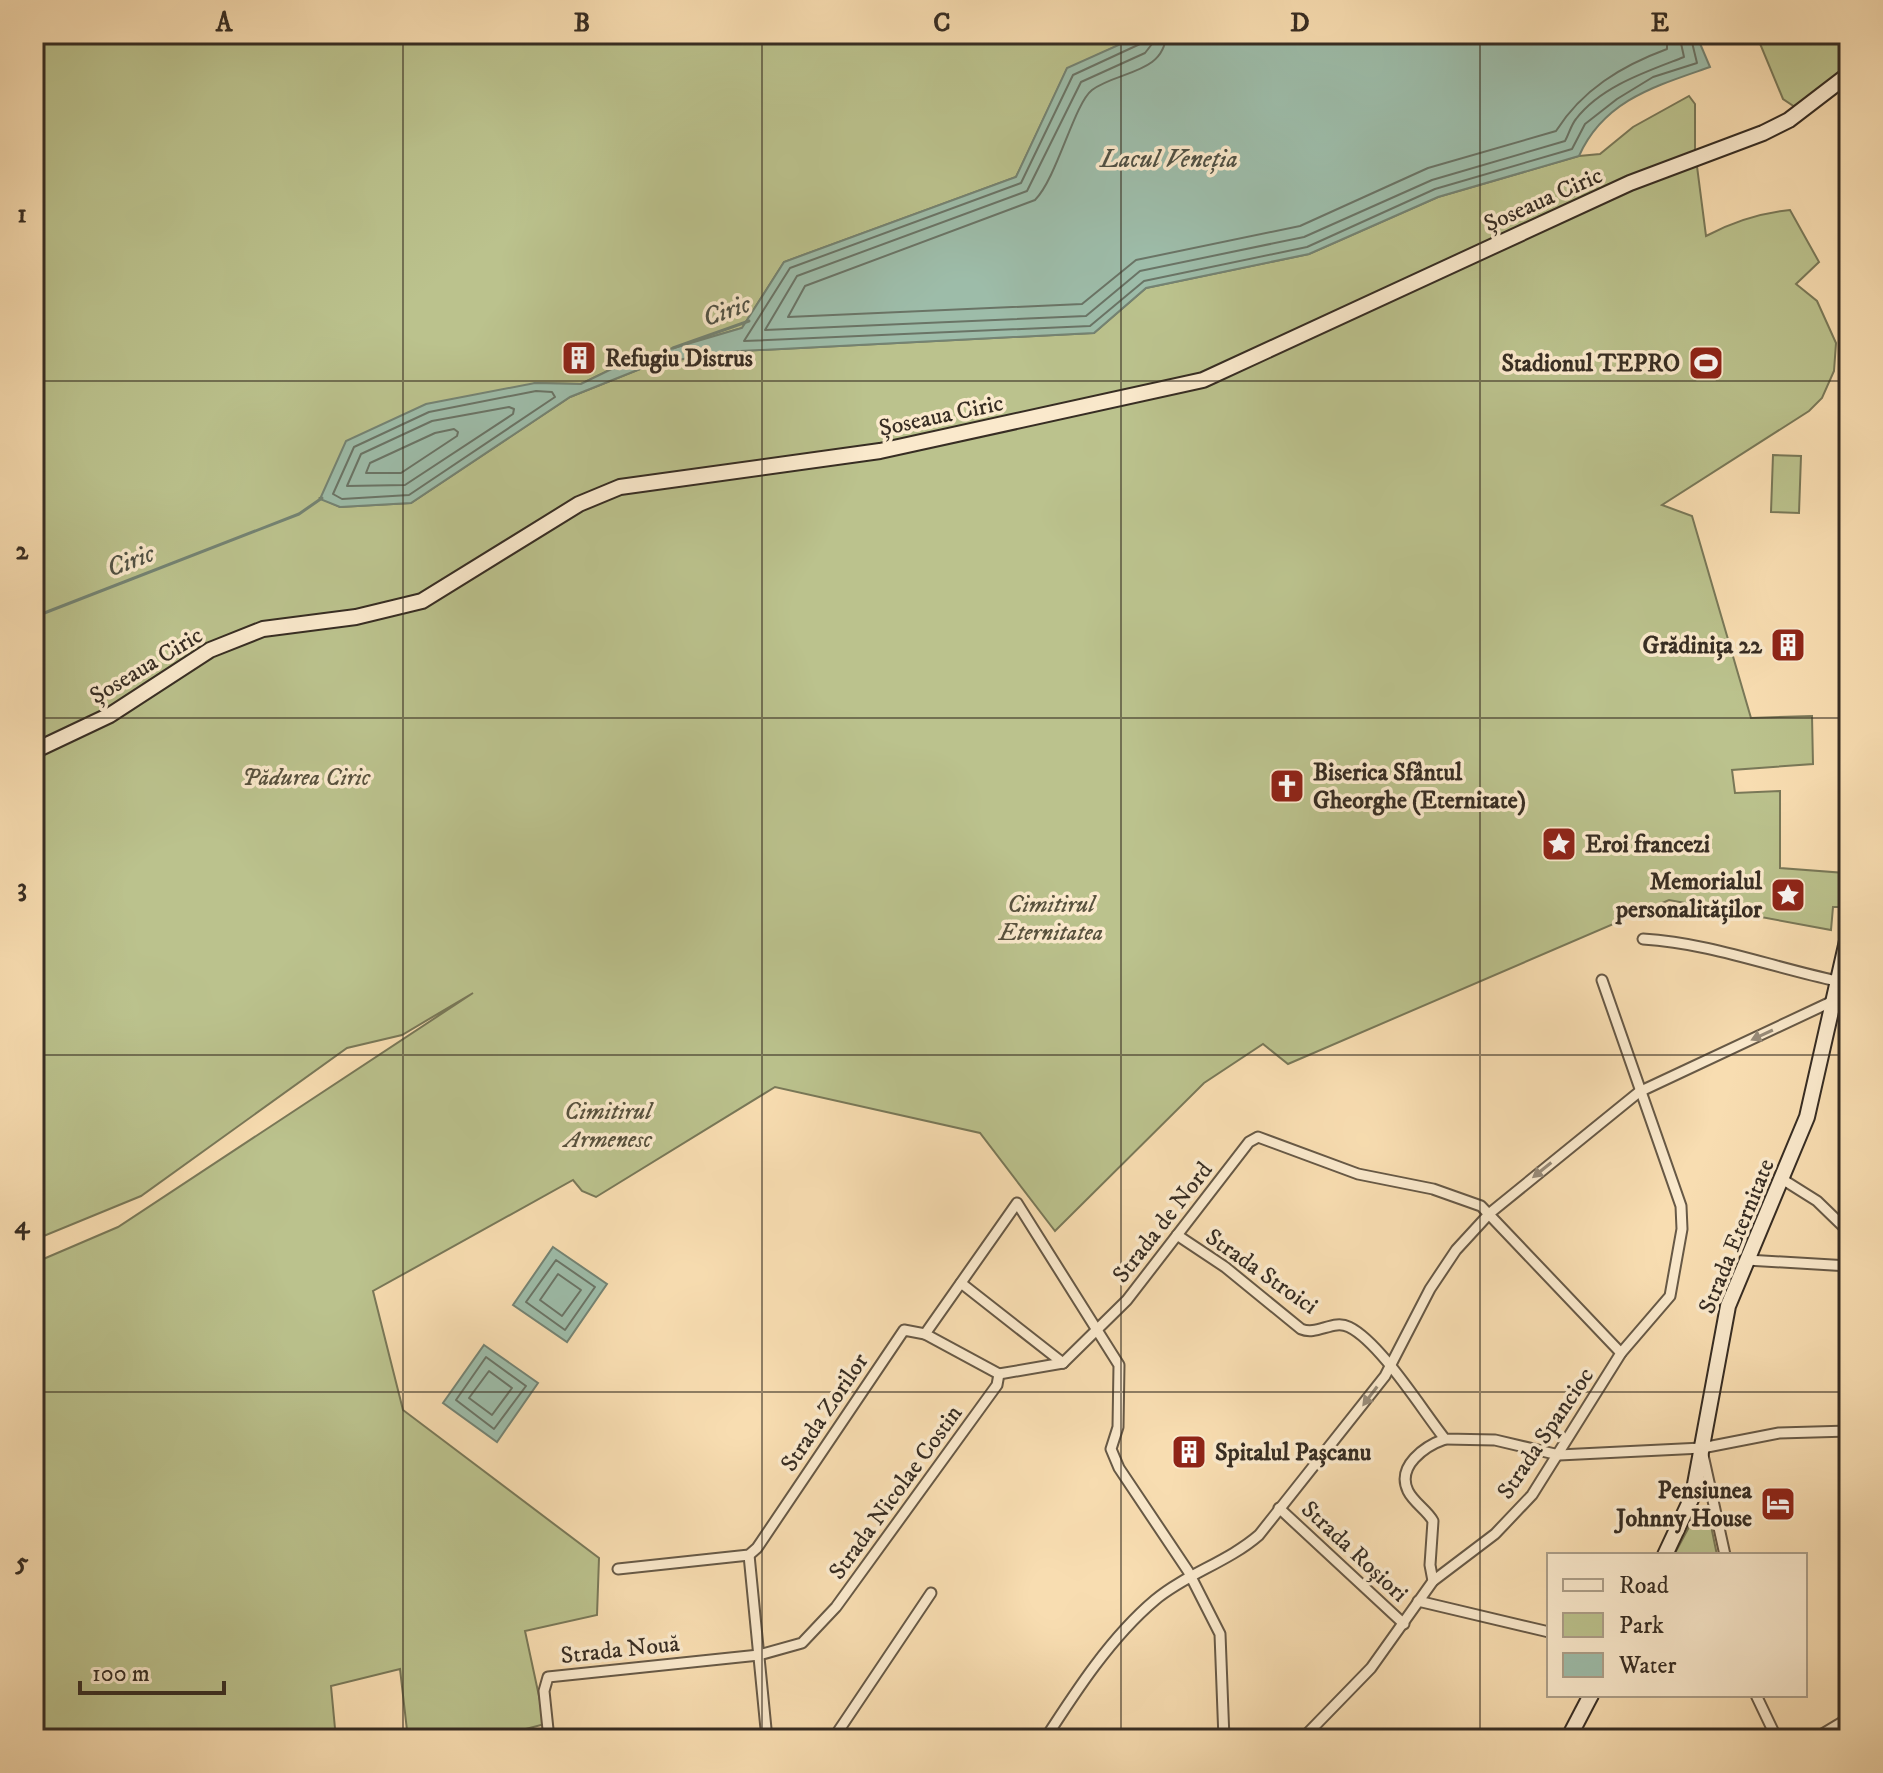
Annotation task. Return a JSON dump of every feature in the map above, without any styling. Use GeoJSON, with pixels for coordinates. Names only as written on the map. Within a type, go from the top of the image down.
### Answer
{"type":"FeatureCollection","features":[{"type":"Feature","properties":{"kind":"street","name":"Șoseaua Ciric"},"geometry":{"type":"LineString","coordinates":[[34,751],[110,715],[210,650],[263,629],[356,617],[422,601],[579,504],[620,487],[880,451],[1203,380],[1630,183],[1763,133],[1789,120],[1849,74]]}},
{"type":"Feature","properties":{"kind":"street","name":"Strada Eternitate"},"geometry":{"type":"LineString","coordinates":[[1666,1553],[1688,1510],[1723,1323],[1807,1117],[1838,992],[1849,932]]}},
{"type":"Feature","properties":{"kind":"street"},"geometry":{"type":"LineString","coordinates":[[1643,939],[1710,947],[1838,992]]}},
{"type":"Feature","properties":{"kind":"street","name":"Strada Spancioc"},"geometry":{"type":"LineString","coordinates":[[1302,1739],[1371,1668],[1433,1581],[1505,1524],[1532,1495],[1621,1353],[1670,1296],[1682,1229],[1675,1182],[1639,1092],[1602,980]]}},
{"type":"Feature","properties":{"kind":"street"},"geometry":{"type":"LineString","coordinates":[[1045,1739],[1118,1639],[1157,1598],[1244,1548],[1259,1535],[1360,1409],[1389,1366],[1456,1250],[1490,1213],[1639,1092],[1838,992]]}},
{"type":"Feature","properties":{"kind":"street","name":"Strada de Nord"},"geometry":{"type":"LineString","coordinates":[[1063,1363],[1098,1332],[1143,1281],[1249,1142],[1258,1137],[1369,1177],[1461,1197],[1490,1213]]}},
{"type":"Feature","properties":{"kind":"street"},"geometry":{"type":"LineString","coordinates":[[1782,1179],[1817,1201],[1849,1232]]}},
{"type":"Feature","properties":{"kind":"street"},"geometry":{"type":"LineString","coordinates":[[1063,1363],[999,1374],[925,1334],[1017,1203],[1119,1365],[1119,1413],[1111,1449],[1191,1578],[1220,1634],[1224,1739]]}},
{"type":"Feature","properties":{"kind":"street"},"geometry":{"type":"LineString","coordinates":[[1490,1213],[1621,1353]]}},
{"type":"Feature","properties":{"kind":"street","name":"Strada Stroici"},"geometry":{"type":"LineString","coordinates":[[1177,1235],[1225,1267],[1301,1329],[1308,1332],[1338,1324],[1349,1327],[1389,1366],[1445,1439]]}},
{"type":"Feature","properties":{"kind":"street"},"geometry":{"type":"LineString","coordinates":[[1747,1260],[1849,1266]]}},
{"type":"Feature","properties":{"kind":"street"},"geometry":{"type":"LineString","coordinates":[[961,1283],[1063,1363]]}},
{"type":"Feature","properties":{"kind":"street","name":"Strada Zorilor"},"geometry":{"type":"LineString","coordinates":[[749,1555],[904,1330],[925,1334]]}},
{"type":"Feature","properties":{"kind":"street","name":"Strada Nicolae Costin"},"geometry":{"type":"LineString","coordinates":[[759,1655],[802,1643],[836,1607],[997,1385],[999,1374]]}},
{"type":"Feature","properties":{"kind":"street"},"geometry":{"type":"LineString","coordinates":[[1433,1581],[1430,1565],[1433,1521],[1408,1490],[1406,1476],[1415,1457],[1445,1439],[1495,1440],[1559,1455],[1702,1448],[1779,1433],[1849,1431]]}},
{"type":"Feature","properties":{"kind":"street"},"geometry":{"type":"LineString","coordinates":[[1702,1448],[1725,1553]]}},
{"type":"Feature","properties":{"kind":"street","name":"Strada Roșiori"},"geometry":{"type":"LineString","coordinates":[[1279,1508],[1404,1624]]}},
{"type":"Feature","properties":{"kind":"street"},"geometry":{"type":"LineString","coordinates":[[618,1569],[749,1555],[767,1739]]}},
{"type":"Feature","properties":{"kind":"street"},"geometry":{"type":"LineString","coordinates":[[833,1739],[931,1593]]}},
{"type":"Feature","properties":{"kind":"street"},"geometry":{"type":"LineString","coordinates":[[1418,1601],[1547,1632]]}},
{"type":"Feature","properties":{"kind":"street","name":"Strada Nouă"},"geometry":{"type":"LineString","coordinates":[[549,1739],[544,1691],[548,1677],[759,1655]]}},
{"type":"Feature","properties":{"kind":"street"},"geometry":{"type":"LineString","coordinates":[[1568,1739],[1590,1697]]}},
{"type":"Feature","properties":{"kind":"street"},"geometry":{"type":"LineString","coordinates":[[1757,1697],[1777,1739]]}},
{"type":"Feature","properties":{"kind":"street"},"geometry":{"type":"LineString","coordinates":[[1814,1739],[1849,1718]]}},
{"type":"Feature","properties":{"kind":"green space"},"geometry":{"type":"Polygon","coordinates":[[[34,34],[1143,34],[1067,69],[1016,177],[784,262],[742,328],[626,362],[581,384],[535,383],[320,498],[340,507],[411,503],[570,397],[655,363],[740,351],[1094,333],[1146,288],[1309,254],[1438,197],[1579,156],[1600,154],[1633,127],[1689,96],[1695,104],[1695,151],[1706,236],[1747,218],[1790,210],[1819,262],[1796,284],[1817,301],[1836,343],[1834,371],[1822,398],[1809,411],[1662,505],[1692,516],[1751,718],[1812,716],[1813,764],[1732,770],[1735,793],[1780,791],[1780,868],[1845,873],[1840,907],[1833,907],[1831,930],[1669,900],[1288,1064],[1263,1044],[1204,1083],[1055,1231],[980,1133],[775,1087],[596,1197],[582,1191],[573,1180],[373,1291],[403,1410],[599,1558],[597,1615],[525,1631],[545,1724],[487,1739],[408,1739],[400,1669],[331,1686],[336,1739],[34,1739],[34,1263],[118,1227],[473,993],[402,1035],[347,1048],[141,1196],[34,1240],[34,34]]]}},
{"type":"Feature","properties":{"kind":"green space"},"geometry":{"type":"Polygon","coordinates":[[[1756,34],[1849,34],[1849,67],[1795,107],[1783,99],[1756,34]]]}},
{"type":"Feature","properties":{"kind":"green space"},"geometry":{"type":"Polygon","coordinates":[[[1773,455],[1801,456],[1799,513],[1771,512],[1773,455]]]}},
{"type":"Feature","properties":{"kind":"green space"},"geometry":{"type":"Polygon","coordinates":[[[1696,1514],[1709,1516],[1717,1553],[1675,1553],[1696,1514]]]}},
{"type":"Feature","properties":{"kind":"water","name":"Lacul Veneția"},"geometry":{"type":"Polygon","coordinates":[[[1143,34],[1696,34],[1710,67],[1651,89],[1617,108],[1602,121],[1579,156],[1438,197],[1309,254],[1146,288],[1094,333],[740,351],[655,363],[570,397],[411,503],[340,507],[320,499],[346,441],[426,404],[535,383],[581,384],[626,362],[742,328],[784,262],[1016,177],[1067,68],[1143,34]]]}},
{"type":"Feature","properties":{"kind":"water"},"geometry":{"type":"Polygon","coordinates":[[[553,1247],[607,1284],[567,1342],[513,1305],[553,1247]]]}},
{"type":"Feature","properties":{"kind":"water"},"geometry":{"type":"Polygon","coordinates":[[[484,1345],[538,1383],[497,1442],[443,1403],[484,1345]]]}},
{"type":"Feature","properties":{"kind":"waterway","name":"Ciric"},"geometry":{"type":"LineString","coordinates":[[673,348],[749,321]]}},
{"type":"Feature","properties":{"kind":"waterway","name":"Ciric"},"geometry":{"type":"LineString","coordinates":[[34,617],[299,514],[322,498]]}},
{"type":"Feature","properties":{"kind":"place","name":"Refugiu Distrus"},"geometry":{"type":"Point","coordinates":[579,358]}},
{"type":"Feature","properties":{"kind":"place","name":"Stadionul TEPRO"},"geometry":{"type":"Point","coordinates":[1706,363]}},
{"type":"Feature","properties":{"kind":"place","name":"Grădinița 22"},"geometry":{"type":"Point","coordinates":[1788,645]}},
{"type":"Feature","properties":{"kind":"place","name":"Biserica Sfântul Gheorghe (Eternitate)"},"geometry":{"type":"Point","coordinates":[1287,786]}},
{"type":"Feature","properties":{"kind":"place","name":"Eroi francezi"},"geometry":{"type":"Point","coordinates":[1559,844]}},
{"type":"Feature","properties":{"kind":"place","name":"Memorialul personalităților"},"geometry":{"type":"Point","coordinates":[1788,895]}},
{"type":"Feature","properties":{"kind":"place","name":"Spitalul Pașcanu"},"geometry":{"type":"Point","coordinates":[1189,1452]}},
{"type":"Feature","properties":{"kind":"place","name":"Pensiunea Johnny House"},"geometry":{"type":"Point","coordinates":[1778,1504]}},
{"type":"Feature","properties":{"kind":"park label","name":"Pădurea Ciric"},"geometry":{"type":"Point","coordinates":[306,777]}},
{"type":"Feature","properties":{"kind":"park label","name":"Cimitirul Eternitatea"},"geometry":{"type":"Point","coordinates":[1051,918]}},
{"type":"Feature","properties":{"kind":"park label","name":"Cimitirul Armenesc"},"geometry":{"type":"Point","coordinates":[608,1125]}}]}
